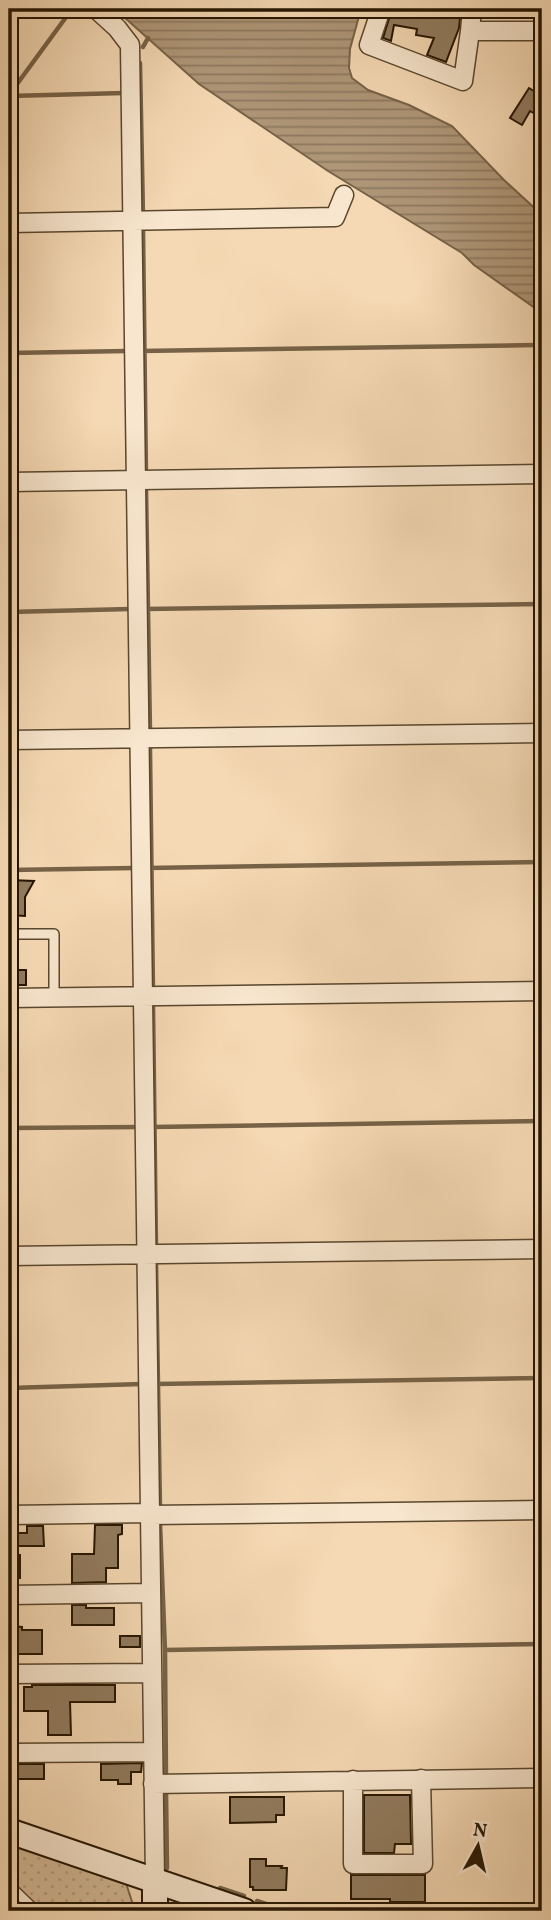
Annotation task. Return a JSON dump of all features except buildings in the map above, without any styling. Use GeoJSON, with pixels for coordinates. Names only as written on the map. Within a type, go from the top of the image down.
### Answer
{"type":"FeatureCollection","features":[{"type":"Feature","properties":{"kind":"main road"},"geometry":{"type":"LineString","coordinates":[[9,1831],[244,1911]]}},
{"type":"Feature","properties":{"kind":"main road"},"geometry":{"type":"LineString","coordinates":[[155,1880],[155,1911]]}},
{"type":"Feature","properties":{"kind":"street"},"geometry":{"type":"LineString","coordinates":[[96,9],[117,28],[130,45],[155,1880]]}},
{"type":"Feature","properties":{"kind":"street"},"geometry":{"type":"LineString","coordinates":[[382,9],[369,45],[463,81],[472,9]]}},
{"type":"Feature","properties":{"kind":"street"},"geometry":{"type":"LineString","coordinates":[[470,30],[542,31]]}},
{"type":"Feature","properties":{"kind":"street"},"geometry":{"type":"LineString","coordinates":[[9,223],[335,217],[344,195]]}},
{"type":"Feature","properties":{"kind":"street"},"geometry":{"type":"LineString","coordinates":[[9,482],[542,474]]}},
{"type":"Feature","properties":{"kind":"street"},"geometry":{"type":"LineString","coordinates":[[9,740],[542,733]]}},
{"type":"Feature","properties":{"kind":"street"},"geometry":{"type":"LineString","coordinates":[[9,998],[542,991]]}},
{"type":"Feature","properties":{"kind":"street"},"geometry":{"type":"LineString","coordinates":[[9,1256],[542,1249]]}},
{"type":"Feature","properties":{"kind":"street"},"geometry":{"type":"LineString","coordinates":[[9,1515],[542,1510]]}},
{"type":"Feature","properties":{"kind":"street"},"geometry":{"type":"LineString","coordinates":[[9,1595],[151,1593]]}},
{"type":"Feature","properties":{"kind":"street"},"geometry":{"type":"LineString","coordinates":[[9,1674],[152,1673]]}},
{"type":"Feature","properties":{"kind":"street"},"geometry":{"type":"LineString","coordinates":[[9,1753],[153,1752]]}},
{"type":"Feature","properties":{"kind":"street"},"geometry":{"type":"LineString","coordinates":[[153,1784],[542,1777]]}},
{"type":"Feature","properties":{"kind":"street"},"geometry":{"type":"LineString","coordinates":[[353,1780],[354,1864],[423,1864],[421,1779]]}},
{"type":"Feature","properties":{"kind":"lane"},"geometry":{"type":"LineString","coordinates":[[9,922],[10,934],[54,934],[54,998]]}},
{"type":"Feature","properties":{"kind":"lane"},"geometry":{"type":"LineString","coordinates":[[9,1882],[36,1911]]}},
{"type":"Feature","properties":{"kind":"shaded area"},"geometry":{"type":"Polygon","coordinates":[[[115,9],[361,9],[350,49],[349,68],[352,78],[368,90],[409,105],[452,126],[542,215],[542,313],[474,265],[462,253],[328,171],[199,84],[115,9]]]}},
{"type":"Feature","properties":{"kind":"shaded area"},"geometry":{"type":"Polygon","coordinates":[[[9,1837],[125,1880],[135,1911],[9,1911],[9,1837]]]}},
{"type":"Feature","properties":{"kind":"waterway"},"geometry":{"type":"LineString","coordinates":[[9,95],[72,9]]}},
{"type":"Feature","properties":{"kind":"waterway"},"geometry":{"type":"LineString","coordinates":[[143,47],[148,38]]}},
{"type":"Feature","properties":{"kind":"waterway"},"geometry":{"type":"LineString","coordinates":[[140,63],[143,215]]}},
{"type":"Feature","properties":{"kind":"waterway"},"geometry":{"type":"LineString","coordinates":[[9,96],[124,93]]}},
{"type":"Feature","properties":{"kind":"waterway"},"geometry":{"type":"LineString","coordinates":[[143,228],[146,474]]}},
{"type":"Feature","properties":{"kind":"waterway"},"geometry":{"type":"LineString","coordinates":[[140,351],[536,345]]}},
{"type":"Feature","properties":{"kind":"waterway"},"geometry":{"type":"LineString","coordinates":[[9,353],[127,351]]}},
{"type":"Feature","properties":{"kind":"waterway"},"geometry":{"type":"LineString","coordinates":[[146,488],[150,730]]}},
{"type":"Feature","properties":{"kind":"waterway"},"geometry":{"type":"LineString","coordinates":[[144,609],[542,604]]}},
{"type":"Feature","properties":{"kind":"waterway"},"geometry":{"type":"LineString","coordinates":[[9,612],[130,609]]}},
{"type":"Feature","properties":{"kind":"waterway"},"geometry":{"type":"LineString","coordinates":[[150,748],[153,990]]}},
{"type":"Feature","properties":{"kind":"waterway"},"geometry":{"type":"LineString","coordinates":[[147,868],[542,862]]}},
{"type":"Feature","properties":{"kind":"waterway"},"geometry":{"type":"LineString","coordinates":[[9,870],[134,868]]}},
{"type":"Feature","properties":{"kind":"waterway"},"geometry":{"type":"LineString","coordinates":[[153,1005],[156,1248]]}},
{"type":"Feature","properties":{"kind":"waterway"},"geometry":{"type":"LineString","coordinates":[[152,1127],[542,1121]]}},
{"type":"Feature","properties":{"kind":"waterway"},"geometry":{"type":"LineString","coordinates":[[10,1128],[139,1127]]}},
{"type":"Feature","properties":{"kind":"waterway"},"geometry":{"type":"LineString","coordinates":[[156,1262],[160,1507]]}},
{"type":"Feature","properties":{"kind":"waterway"},"geometry":{"type":"LineString","coordinates":[[155,1384],[542,1378]]}},
{"type":"Feature","properties":{"kind":"waterway"},"geometry":{"type":"LineString","coordinates":[[9,1388],[142,1384]]}},
{"type":"Feature","properties":{"kind":"waterway"},"geometry":{"type":"LineString","coordinates":[[160,1523],[166,1777]]}},
{"type":"Feature","properties":{"kind":"waterway"},"geometry":{"type":"LineString","coordinates":[[165,1650],[542,1644]]}},
{"type":"Feature","properties":{"kind":"waterway"},"geometry":{"type":"LineString","coordinates":[[166,1791],[167,1868]]}},
{"type":"Feature","properties":{"kind":"waterway"},"geometry":{"type":"LineString","coordinates":[[220,1888],[244,1896]]}},
{"type":"Feature","properties":{"kind":"waterway"},"geometry":{"type":"LineString","coordinates":[[257,1901],[287,1911]]}},
{"type":"Feature","properties":{"kind":"waterway"},"geometry":{"type":"LineString","coordinates":[[343,1911],[542,1908]]}}]}
